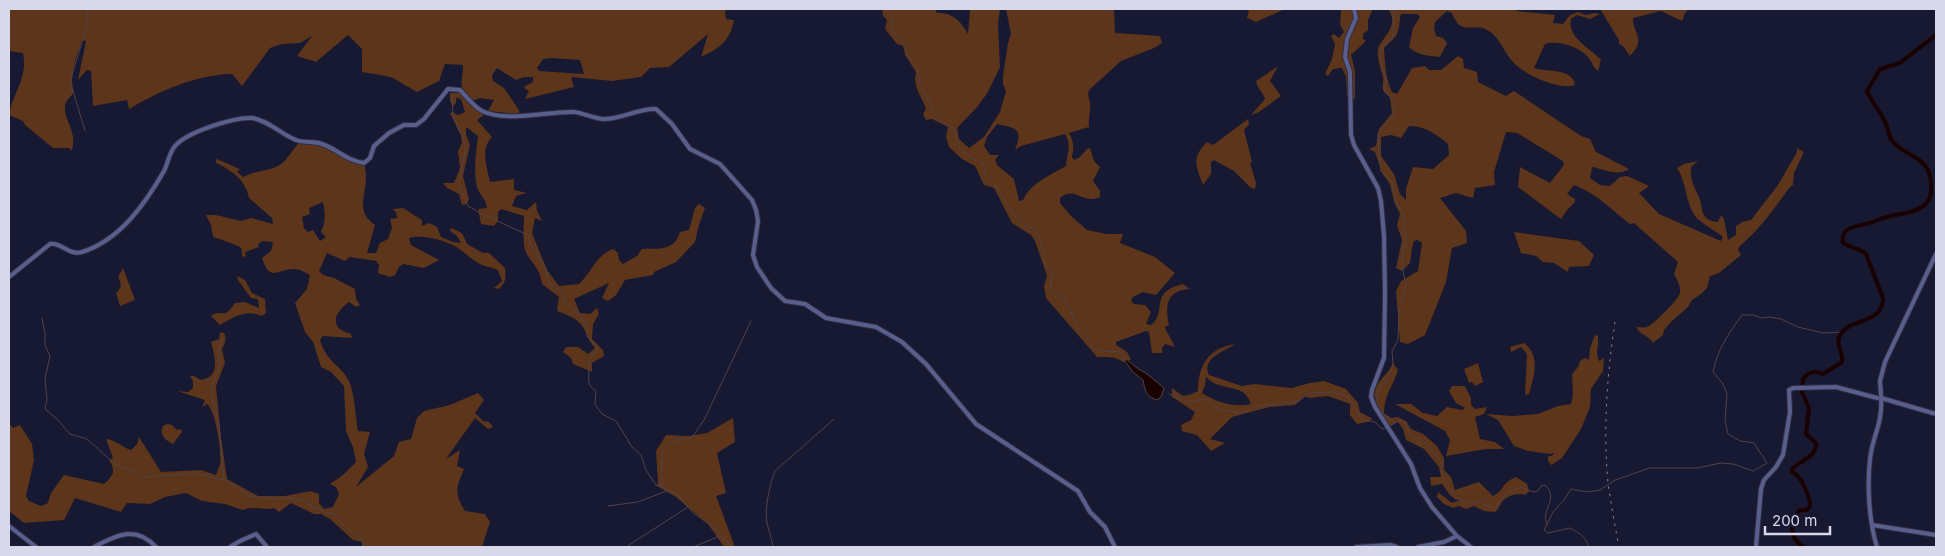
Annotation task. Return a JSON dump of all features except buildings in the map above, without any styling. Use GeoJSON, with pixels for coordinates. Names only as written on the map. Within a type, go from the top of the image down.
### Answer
{"type":"FeatureCollection","features":[{"type":"Feature","properties":{"kind":"street"},"geometry":{"type":"LineString","coordinates":[[1354,9],[1356,18],[1347,39],[1345,57],[1350,72],[1351,135],[1354,146],[1378,188],[1381,201],[1385,293],[1384,358],[1371,398],[1385,424],[1411,464],[1420,488],[1432,507],[1457,536],[1471,547]]}},
{"type":"Feature","properties":{"kind":"street"},"geometry":{"type":"LineString","coordinates":[[9,277],[50,244],[56,244],[70,252],[79,253],[102,243],[119,231],[128,222],[157,182],[175,146],[203,129],[242,119],[258,119],[298,141],[318,143],[332,148],[351,161],[364,163],[370,158],[374,146],[389,133],[404,125],[416,125],[424,119],[448,89],[460,90],[476,106],[484,111],[508,116],[577,112],[602,119],[627,116],[644,109],[656,109],[672,124],[690,149],[720,164],[752,200],[758,220],[753,255],[757,267],[772,288],[785,301],[805,304],[826,318],[876,327],[902,342],[926,364],[976,424],[1078,491],[1090,512],[1105,526],[1115,547]]}},
{"type":"Feature","properties":{"kind":"street"},"geometry":{"type":"LineString","coordinates":[[1882,406],[1879,396],[1881,375],[1885,362],[1936,254]]}},
{"type":"Feature","properties":{"kind":"street"},"geometry":{"type":"LineString","coordinates":[[1756,547],[1761,488],[1764,480],[1776,467],[1783,454],[1789,424],[1788,394],[1791,388],[1836,387],[1879,396],[1936,414]]}},
{"type":"Feature","properties":{"kind":"street"},"geometry":{"type":"LineString","coordinates":[[1877,547],[1872,524],[1870,459],[1882,406],[1884,401],[1888,399]]}},
{"type":"Feature","properties":{"kind":"street"},"geometry":{"type":"LineString","coordinates":[[1872,524],[1936,535]]}},
{"type":"Feature","properties":{"kind":"street"},"geometry":{"type":"LineString","coordinates":[[9,526],[36,547]]}},
{"type":"Feature","properties":{"kind":"street"},"geometry":{"type":"LineString","coordinates":[[94,547],[117,534],[130,534],[148,538],[156,547]]}},
{"type":"Feature","properties":{"kind":"street"},"geometry":{"type":"LineString","coordinates":[[230,547],[240,540],[256,534],[268,547]]}},
{"type":"Feature","properties":{"kind":"street"},"geometry":{"type":"LineString","coordinates":[[1418,547],[1444,542],[1457,536]]}},
{"type":"Feature","properties":{"kind":"street"},"geometry":{"type":"LineString","coordinates":[[1356,547],[1376,545],[1397,547]]}},
{"type":"Feature","properties":{"kind":"shaded area"},"geometry":{"type":"Polygon","coordinates":[[[9,9],[731,9],[725,11],[726,19],[734,20],[727,39],[714,50],[701,57],[708,34],[669,67],[650,68],[641,77],[612,81],[571,77],[574,87],[525,99],[529,91],[524,88],[533,82],[533,77],[524,77],[516,80],[497,68],[492,75],[493,81],[504,88],[519,110],[519,114],[488,111],[494,100],[480,98],[472,101],[462,87],[463,65],[445,64],[439,81],[417,92],[391,77],[362,72],[362,49],[348,35],[316,62],[297,56],[312,36],[300,43],[282,44],[270,48],[242,86],[232,74],[218,75],[178,85],[129,109],[127,100],[93,106],[91,71],[87,70],[78,80],[86,41],[82,40],[73,72],[72,86],[74,92],[66,102],[65,108],[73,138],[71,151],[69,148],[53,148],[25,125],[23,121],[9,115],[22,78],[24,62],[23,53],[9,51],[9,9]],[[543,59],[537,68],[539,71],[584,74],[580,60],[543,59]]]}},
{"type":"Feature","properties":{"kind":"shaded area"},"geometry":{"type":"Polygon","coordinates":[[[882,9],[935,9],[937,13],[947,14],[955,18],[968,34],[970,9],[1000,9],[998,24],[1000,67],[988,92],[978,106],[957,128],[959,139],[969,148],[984,137],[1000,112],[1006,91],[1003,84],[1003,76],[1011,34],[1006,9],[1122,9],[1114,10],[1115,33],[1160,36],[1162,43],[1121,61],[1089,90],[1089,127],[1069,133],[1073,142],[1072,157],[1074,160],[1090,148],[1094,161],[1100,167],[1093,181],[1100,191],[1100,197],[1089,199],[1070,193],[1060,198],[1060,203],[1087,230],[1107,234],[1123,234],[1120,243],[1155,257],[1175,273],[1157,294],[1143,292],[1133,297],[1131,301],[1134,304],[1145,305],[1151,312],[1146,324],[1151,325],[1156,320],[1162,297],[1166,292],[1183,284],[1190,289],[1176,292],[1169,300],[1167,312],[1169,326],[1165,328],[1175,347],[1165,344],[1162,348],[1162,353],[1152,353],[1149,332],[1146,331],[1116,342],[1116,345],[1127,352],[1131,360],[1123,362],[1114,358],[1097,357],[1046,298],[1044,286],[1047,276],[1035,241],[1031,235],[1012,223],[994,188],[984,185],[975,166],[962,159],[949,147],[946,137],[948,127],[932,119],[926,120],[923,114],[926,109],[915,82],[916,72],[905,55],[903,46],[897,44],[885,29],[887,20],[883,16],[882,9]],[[997,124],[987,137],[984,146],[990,155],[999,155],[995,160],[998,166],[1014,179],[1019,201],[1023,200],[1036,184],[1066,166],[1068,142],[1065,134],[1021,146],[1015,150],[1018,134],[1014,128],[997,124]]]}},
{"type":"Feature","properties":{"kind":"shaded area"},"geometry":{"type":"Polygon","coordinates":[[[1249,9],[1285,9],[1256,22],[1247,18],[1249,9]]]}},
{"type":"Feature","properties":{"kind":"shaded area"},"geometry":{"type":"Polygon","coordinates":[[[1341,9],[1373,9],[1368,20],[1368,30],[1363,34],[1363,39],[1366,41],[1351,55],[1355,71],[1355,99],[1347,96],[1346,77],[1342,68],[1333,69],[1328,76],[1325,74],[1332,59],[1335,44],[1331,36],[1334,34],[1339,38],[1344,32],[1340,25],[1341,9]]]}},
{"type":"Feature","properties":{"kind":"shaded area"},"geometry":{"type":"Polygon","coordinates":[[[1388,9],[1515,9],[1517,11],[1555,15],[1553,23],[1563,24],[1570,15],[1578,12],[1586,15],[1600,14],[1590,19],[1577,15],[1571,19],[1572,32],[1580,42],[1601,60],[1598,71],[1588,57],[1580,50],[1556,43],[1545,44],[1534,68],[1565,73],[1570,76],[1575,85],[1561,86],[1552,84],[1527,73],[1512,60],[1493,34],[1484,28],[1469,28],[1460,25],[1452,13],[1447,11],[1435,22],[1436,36],[1443,38],[1447,43],[1440,57],[1423,55],[1409,47],[1413,28],[1420,17],[1417,14],[1401,14],[1397,34],[1384,48],[1388,81],[1392,92],[1397,94],[1412,68],[1425,66],[1429,70],[1441,70],[1458,56],[1463,59],[1464,68],[1477,72],[1478,82],[1506,96],[1514,91],[1581,136],[1590,139],[1596,152],[1629,169],[1620,172],[1610,172],[1592,167],[1590,178],[1600,185],[1610,186],[1620,177],[1627,176],[1649,186],[1639,193],[1659,214],[1721,241],[1723,237],[1695,216],[1689,205],[1683,180],[1677,168],[1684,164],[1698,161],[1691,167],[1691,174],[1704,215],[1711,221],[1718,222],[1721,215],[1724,219],[1728,240],[1736,235],[1736,226],[1751,220],[1778,185],[1797,152],[1797,148],[1804,152],[1794,173],[1793,185],[1760,226],[1739,247],[1738,250],[1741,255],[1719,273],[1710,276],[1707,288],[1692,300],[1688,307],[1664,330],[1663,335],[1653,343],[1636,327],[1647,327],[1650,325],[1679,296],[1680,288],[1674,274],[1678,262],[1634,223],[1630,224],[1583,189],[1574,185],[1567,194],[1575,199],[1575,202],[1561,219],[1518,187],[1520,167],[1550,183],[1564,165],[1563,161],[1517,133],[1506,132],[1494,172],[1495,185],[1475,188],[1473,198],[1456,193],[1440,198],[1466,231],[1467,243],[1452,248],[1446,282],[1425,335],[1408,344],[1400,342],[1396,291],[1401,281],[1418,271],[1422,243],[1417,240],[1414,241],[1410,263],[1402,271],[1396,268],[1402,240],[1397,225],[1400,214],[1394,202],[1390,184],[1382,173],[1375,152],[1369,149],[1376,146],[1379,129],[1392,113],[1390,97],[1383,90],[1383,77],[1378,53],[1379,46],[1392,24],[1391,14],[1388,9]],[[1409,126],[1401,138],[1391,135],[1381,137],[1381,156],[1394,174],[1400,194],[1406,200],[1406,189],[1413,167],[1433,169],[1449,155],[1448,144],[1439,137],[1420,127],[1409,126]]]}},
{"type":"Feature","properties":{"kind":"shaded area"},"geometry":{"type":"Polygon","coordinates":[[[1600,9],[1689,9],[1682,21],[1661,11],[1633,18],[1638,45],[1630,56],[1623,46],[1619,44],[1619,40],[1600,9]]]}},
{"type":"Feature","properties":{"kind":"shaded area"},"geometry":{"type":"Polygon","coordinates":[[[1278,66],[1270,81],[1281,96],[1259,112],[1251,115],[1265,99],[1256,81],[1278,66]]]}},
{"type":"Feature","properties":{"kind":"shaded area"},"geometry":{"type":"Polygon","coordinates":[[[450,93],[461,93],[487,113],[477,120],[492,137],[488,142],[485,153],[490,182],[514,179],[514,190],[527,193],[516,196],[512,206],[527,210],[536,202],[537,211],[542,221],[535,218],[532,233],[547,270],[559,286],[579,284],[598,260],[613,249],[618,253],[619,260],[623,264],[637,256],[642,249],[670,246],[674,243],[680,232],[689,230],[695,208],[699,204],[705,208],[695,242],[676,262],[654,272],[653,275],[625,280],[616,295],[608,301],[602,298],[609,283],[574,299],[580,313],[590,314],[597,308],[599,314],[593,324],[592,339],[603,350],[604,356],[592,363],[592,372],[573,364],[571,358],[563,352],[566,347],[578,347],[588,354],[595,348],[580,323],[557,311],[559,297],[542,284],[538,270],[525,249],[524,216],[501,209],[498,212],[498,221],[494,226],[481,224],[478,209],[487,208],[486,202],[478,190],[475,174],[478,136],[466,127],[466,134],[470,145],[463,176],[469,199],[467,204],[462,205],[459,194],[447,188],[443,183],[454,183],[460,168],[458,151],[462,143],[461,134],[450,114],[452,112],[458,115],[465,112],[461,99],[456,98],[456,103],[453,106],[450,101],[450,93]]]}},
{"type":"Feature","properties":{"kind":"shaded area"},"geometry":{"type":"Polygon","coordinates":[[[1248,119],[1249,124],[1244,130],[1256,183],[1255,189],[1251,188],[1234,171],[1214,160],[1211,162],[1211,174],[1203,185],[1196,162],[1202,148],[1207,142],[1213,145],[1248,119]]]}},
{"type":"Feature","properties":{"kind":"shaded area"},"geometry":{"type":"Polygon","coordinates":[[[299,143],[322,146],[335,151],[350,161],[365,164],[366,179],[363,204],[365,215],[375,225],[367,253],[376,253],[380,243],[388,239],[392,228],[390,219],[397,218],[396,212],[392,209],[403,208],[422,220],[422,226],[429,223],[437,227],[441,237],[461,243],[457,236],[450,231],[451,228],[462,233],[467,244],[483,253],[489,253],[505,268],[504,283],[498,289],[494,288],[502,281],[498,270],[480,264],[447,242],[434,238],[414,237],[409,238],[411,245],[439,260],[424,268],[403,264],[395,275],[390,277],[378,273],[379,265],[376,261],[350,257],[345,261],[327,253],[319,271],[323,275],[334,278],[355,289],[356,299],[360,305],[356,307],[349,302],[337,315],[336,324],[339,328],[351,334],[352,338],[323,336],[320,340],[326,354],[349,381],[354,398],[358,431],[370,432],[364,454],[368,467],[356,487],[394,456],[399,442],[411,439],[417,418],[424,411],[450,405],[478,393],[484,400],[475,413],[493,427],[488,429],[475,418],[446,459],[460,450],[457,466],[464,469],[457,490],[459,500],[465,511],[485,514],[490,522],[482,547],[362,547],[362,542],[353,540],[330,519],[291,503],[279,512],[274,508],[243,510],[225,504],[202,501],[186,493],[165,497],[150,504],[127,503],[121,512],[75,498],[64,520],[24,523],[9,511],[9,423],[13,428],[20,425],[32,444],[34,460],[26,496],[29,501],[41,506],[48,503],[51,493],[64,475],[104,484],[107,481],[113,473],[113,467],[109,460],[113,458],[106,439],[131,450],[137,444],[139,437],[161,472],[201,470],[216,475],[220,464],[220,451],[216,423],[210,408],[207,404],[202,407],[205,400],[177,391],[188,392],[193,388],[193,381],[190,376],[201,380],[212,375],[215,360],[211,342],[219,339],[220,332],[224,333],[225,337],[222,349],[225,363],[216,386],[227,479],[258,496],[285,496],[311,491],[319,494],[319,503],[324,509],[333,507],[339,494],[336,487],[330,484],[343,475],[356,462],[353,447],[346,431],[344,386],[331,372],[321,367],[313,342],[305,332],[295,303],[307,289],[310,275],[297,269],[275,273],[268,270],[262,258],[271,251],[273,242],[263,241],[258,244],[259,247],[245,252],[246,256],[242,257],[240,247],[213,237],[211,225],[206,215],[216,215],[241,221],[251,218],[273,224],[272,218],[249,198],[245,186],[237,176],[227,168],[216,163],[216,159],[240,169],[237,172],[243,177],[277,167],[299,143]],[[323,202],[309,208],[310,214],[302,217],[304,228],[308,232],[313,230],[320,241],[326,237],[321,232],[325,214],[323,202]]]}},
{"type":"Feature","properties":{"kind":"shaded area"},"geometry":{"type":"Polygon","coordinates":[[[1514,232],[1579,241],[1594,255],[1589,266],[1569,267],[1568,272],[1554,263],[1543,262],[1536,256],[1521,253],[1514,232]]]}},
{"type":"Feature","properties":{"kind":"shaded area"},"geometry":{"type":"Polygon","coordinates":[[[123,268],[135,300],[120,306],[116,293],[121,284],[118,277],[123,268]]]}},
{"type":"Feature","properties":{"kind":"shaded area"},"geometry":{"type":"Polygon","coordinates":[[[237,276],[245,280],[252,293],[265,299],[266,313],[262,316],[251,313],[240,315],[220,325],[211,316],[228,312],[235,303],[245,302],[259,308],[258,299],[251,298],[237,276]]]}},
{"type":"Feature","properties":{"kind":"shaded area"},"geometry":{"type":"Polygon","coordinates":[[[1595,335],[1598,336],[1597,355],[1599,361],[1604,358],[1603,371],[1591,389],[1590,407],[1581,429],[1562,458],[1551,465],[1548,461],[1548,456],[1552,456],[1554,453],[1528,451],[1514,446],[1498,420],[1486,414],[1513,416],[1538,414],[1558,406],[1571,404],[1573,395],[1572,374],[1580,361],[1585,358],[1589,360],[1590,348],[1595,335]]]}},
{"type":"Feature","properties":{"kind":"shaded area"},"geometry":{"type":"Polygon","coordinates":[[[1524,343],[1533,354],[1535,367],[1529,394],[1525,395],[1527,354],[1521,347],[1511,352],[1510,347],[1524,343]]]}},
{"type":"Feature","properties":{"kind":"shaded area"},"geometry":{"type":"Polygon","coordinates":[[[1235,344],[1211,360],[1207,369],[1209,375],[1242,386],[1254,384],[1291,388],[1324,381],[1346,389],[1358,403],[1360,412],[1373,419],[1357,424],[1350,415],[1350,404],[1328,396],[1310,398],[1304,396],[1295,405],[1270,407],[1232,417],[1210,439],[1225,443],[1211,451],[1197,435],[1182,431],[1181,425],[1191,420],[1195,412],[1172,397],[1172,388],[1183,396],[1198,391],[1200,374],[1206,360],[1211,354],[1226,346],[1235,344]],[[1206,377],[1202,393],[1225,403],[1251,404],[1241,391],[1222,386],[1206,377]]]}},
{"type":"Feature","properties":{"kind":"shaded area"},"geometry":{"type":"Polygon","coordinates":[[[1126,359],[1164,388],[1158,400],[1151,398],[1147,393],[1143,380],[1133,372],[1125,361],[1126,359]]]}},
{"type":"Feature","properties":{"kind":"shaded area"},"geometry":{"type":"Polygon","coordinates":[[[1393,363],[1398,370],[1388,395],[1384,413],[1391,418],[1398,417],[1406,421],[1411,429],[1423,434],[1437,446],[1444,458],[1444,470],[1451,477],[1455,490],[1479,482],[1493,496],[1516,477],[1527,484],[1529,492],[1525,495],[1516,494],[1509,496],[1495,512],[1484,511],[1474,506],[1466,509],[1459,506],[1453,508],[1444,504],[1437,497],[1438,492],[1452,503],[1462,499],[1456,500],[1442,484],[1431,486],[1430,477],[1441,477],[1439,467],[1424,449],[1406,440],[1403,429],[1398,422],[1390,426],[1384,421],[1375,403],[1377,400],[1374,397],[1377,386],[1393,363]]]}},
{"type":"Feature","properties":{"kind":"shaded area"},"geometry":{"type":"Polygon","coordinates":[[[1478,363],[1483,382],[1475,386],[1472,382],[1469,383],[1464,369],[1478,363]]]}},
{"type":"Feature","properties":{"kind":"shaded area"},"geometry":{"type":"Polygon","coordinates":[[[1452,386],[1465,386],[1471,398],[1471,405],[1475,409],[1487,407],[1484,414],[1475,417],[1480,439],[1495,442],[1504,449],[1486,449],[1446,456],[1450,440],[1445,431],[1395,404],[1411,404],[1423,413],[1437,416],[1447,407],[1462,410],[1465,408],[1456,403],[1449,391],[1452,386]]]}},
{"type":"Feature","properties":{"kind":"shaded area"},"geometry":{"type":"Polygon","coordinates":[[[733,418],[735,442],[717,453],[726,493],[716,496],[735,547],[724,547],[708,524],[676,497],[657,486],[656,451],[666,435],[689,436],[707,433],[733,418]]]}},
{"type":"Feature","properties":{"kind":"shaded area"},"geometry":{"type":"Polygon","coordinates":[[[167,424],[172,425],[177,430],[181,429],[182,432],[173,444],[162,435],[163,426],[167,424]]]}},
{"type":"Feature","properties":{"kind":"waterway"},"geometry":{"type":"LineString","coordinates":[[85,131],[71,84],[87,26],[87,9]]}},
{"type":"Feature","properties":{"kind":"waterway"},"geometry":{"type":"LineString","coordinates":[[885,9],[892,18],[891,28],[906,46],[907,55],[918,69],[920,85],[925,92],[932,111],[953,128],[962,150],[983,163],[986,175],[997,187],[1016,218],[1025,226],[1033,228],[1038,234],[1044,253],[1044,262],[1052,275],[1050,283],[1052,290],[1060,294],[1069,307],[1077,328],[1082,331],[1094,349],[1120,352],[1126,359]]}},
{"type":"Feature","properties":{"kind":"waterway"},"geometry":{"type":"LineString","coordinates":[[1393,9],[1392,38],[1386,42],[1380,57],[1387,81],[1384,88],[1394,103],[1394,114],[1378,133],[1379,155],[1381,171],[1392,182],[1397,204],[1404,215],[1403,223],[1406,232],[1402,259],[1406,284],[1399,311],[1398,340],[1392,351],[1393,364],[1391,372],[1377,392],[1376,402],[1384,415],[1394,422]]}},
{"type":"Feature","properties":{"kind":"waterway"},"geometry":{"type":"LineString","coordinates":[[1804,547],[1799,544],[1793,535],[1792,525],[1796,514],[1800,510],[1807,510],[1810,502],[1799,477],[1792,472],[1792,469],[1814,452],[1816,443],[1806,434],[1809,408],[1802,392],[1803,379],[1812,372],[1823,374],[1842,362],[1838,342],[1840,335],[1851,325],[1872,317],[1882,307],[1883,298],[1866,254],[1843,243],[1844,233],[1850,228],[1918,209],[1927,202],[1931,193],[1931,182],[1926,167],[1922,162],[1898,147],[1891,140],[1887,126],[1867,91],[1880,69],[1900,63],[1936,35]]}},
{"type":"Feature","properties":{"kind":"waterway"},"geometry":{"type":"LineString","coordinates":[[452,96],[453,116],[466,146],[459,183],[468,206],[528,235],[530,243],[546,268],[549,283],[563,293],[564,301],[573,307],[581,317],[587,328],[587,336],[598,349],[589,359],[589,383],[596,391],[595,404],[602,414],[616,421],[632,447],[641,455],[646,470],[656,485],[678,495],[693,513],[715,528],[731,547]]}},
{"type":"Feature","properties":{"kind":"waterway"},"geometry":{"type":"LineString","coordinates":[[1588,547],[1584,538],[1570,528],[1548,533],[1544,530],[1553,512],[1571,489],[1587,492],[1600,490],[1615,480],[1650,468],[1697,468],[1721,463],[1733,464],[1753,471],[1767,463],[1754,443],[1740,441],[1728,434],[1725,420],[1727,394],[1723,384],[1713,372],[1728,335],[1742,315],[1781,319],[1798,327],[1823,333],[1843,332]]}},
{"type":"Feature","properties":{"kind":"waterway"},"geometry":{"type":"LineString","coordinates":[[42,318],[45,345],[50,356],[45,378],[47,401],[45,406],[46,410],[70,434],[87,439],[116,465],[127,468],[143,477],[198,473],[219,480],[224,479],[249,496],[276,499],[291,498],[305,502],[326,513],[334,514],[346,528],[363,540],[364,547]]}},
{"type":"Feature","properties":{"kind":"waterway"},"geometry":{"type":"LineString","coordinates":[[662,486],[663,451],[670,443],[693,436],[704,420],[751,321]]}},
{"type":"Feature","properties":{"kind":"waterway"},"geometry":{"type":"LineString","coordinates":[[222,340],[219,348],[219,369],[212,385],[211,395],[219,425],[224,478]]}},
{"type":"Feature","properties":{"kind":"waterway"},"geometry":{"type":"LineString","coordinates":[[1169,394],[1187,402],[1205,399],[1217,408],[1237,413],[1248,411],[1261,405],[1298,402],[1309,393],[1332,392],[1346,396],[1351,400],[1362,420],[1375,422],[1382,429],[1389,427],[1399,420],[1405,422],[1415,439],[1418,442],[1426,443],[1440,461],[1441,470],[1453,494],[1459,499],[1472,504],[1478,502],[1494,508],[1505,495],[1520,487],[1534,492],[1545,485],[1551,495],[1546,514],[1547,525]]}},
{"type":"Feature","properties":{"kind":"waterway"},"geometry":{"type":"LineString","coordinates":[[773,547],[766,511],[769,489],[775,471],[834,419]]}},
{"type":"Feature","properties":{"kind":"waterway"},"geometry":{"type":"LineString","coordinates":[[608,506],[638,502],[669,490]]}},
{"type":"Feature","properties":{"kind":"waterway"},"geometry":{"type":"LineString","coordinates":[[626,547],[688,507]]}},
{"type":"Feature","properties":{"kind":"waterway"},"geometry":{"type":"LineString","coordinates":[[693,547],[720,536]]}},
{"type":"Feature","properties":{"kind":"railway"},"geometry":{"type":"LineString","coordinates":[[1615,322],[1608,382],[1606,443],[1608,483],[1619,547]]}}]}
